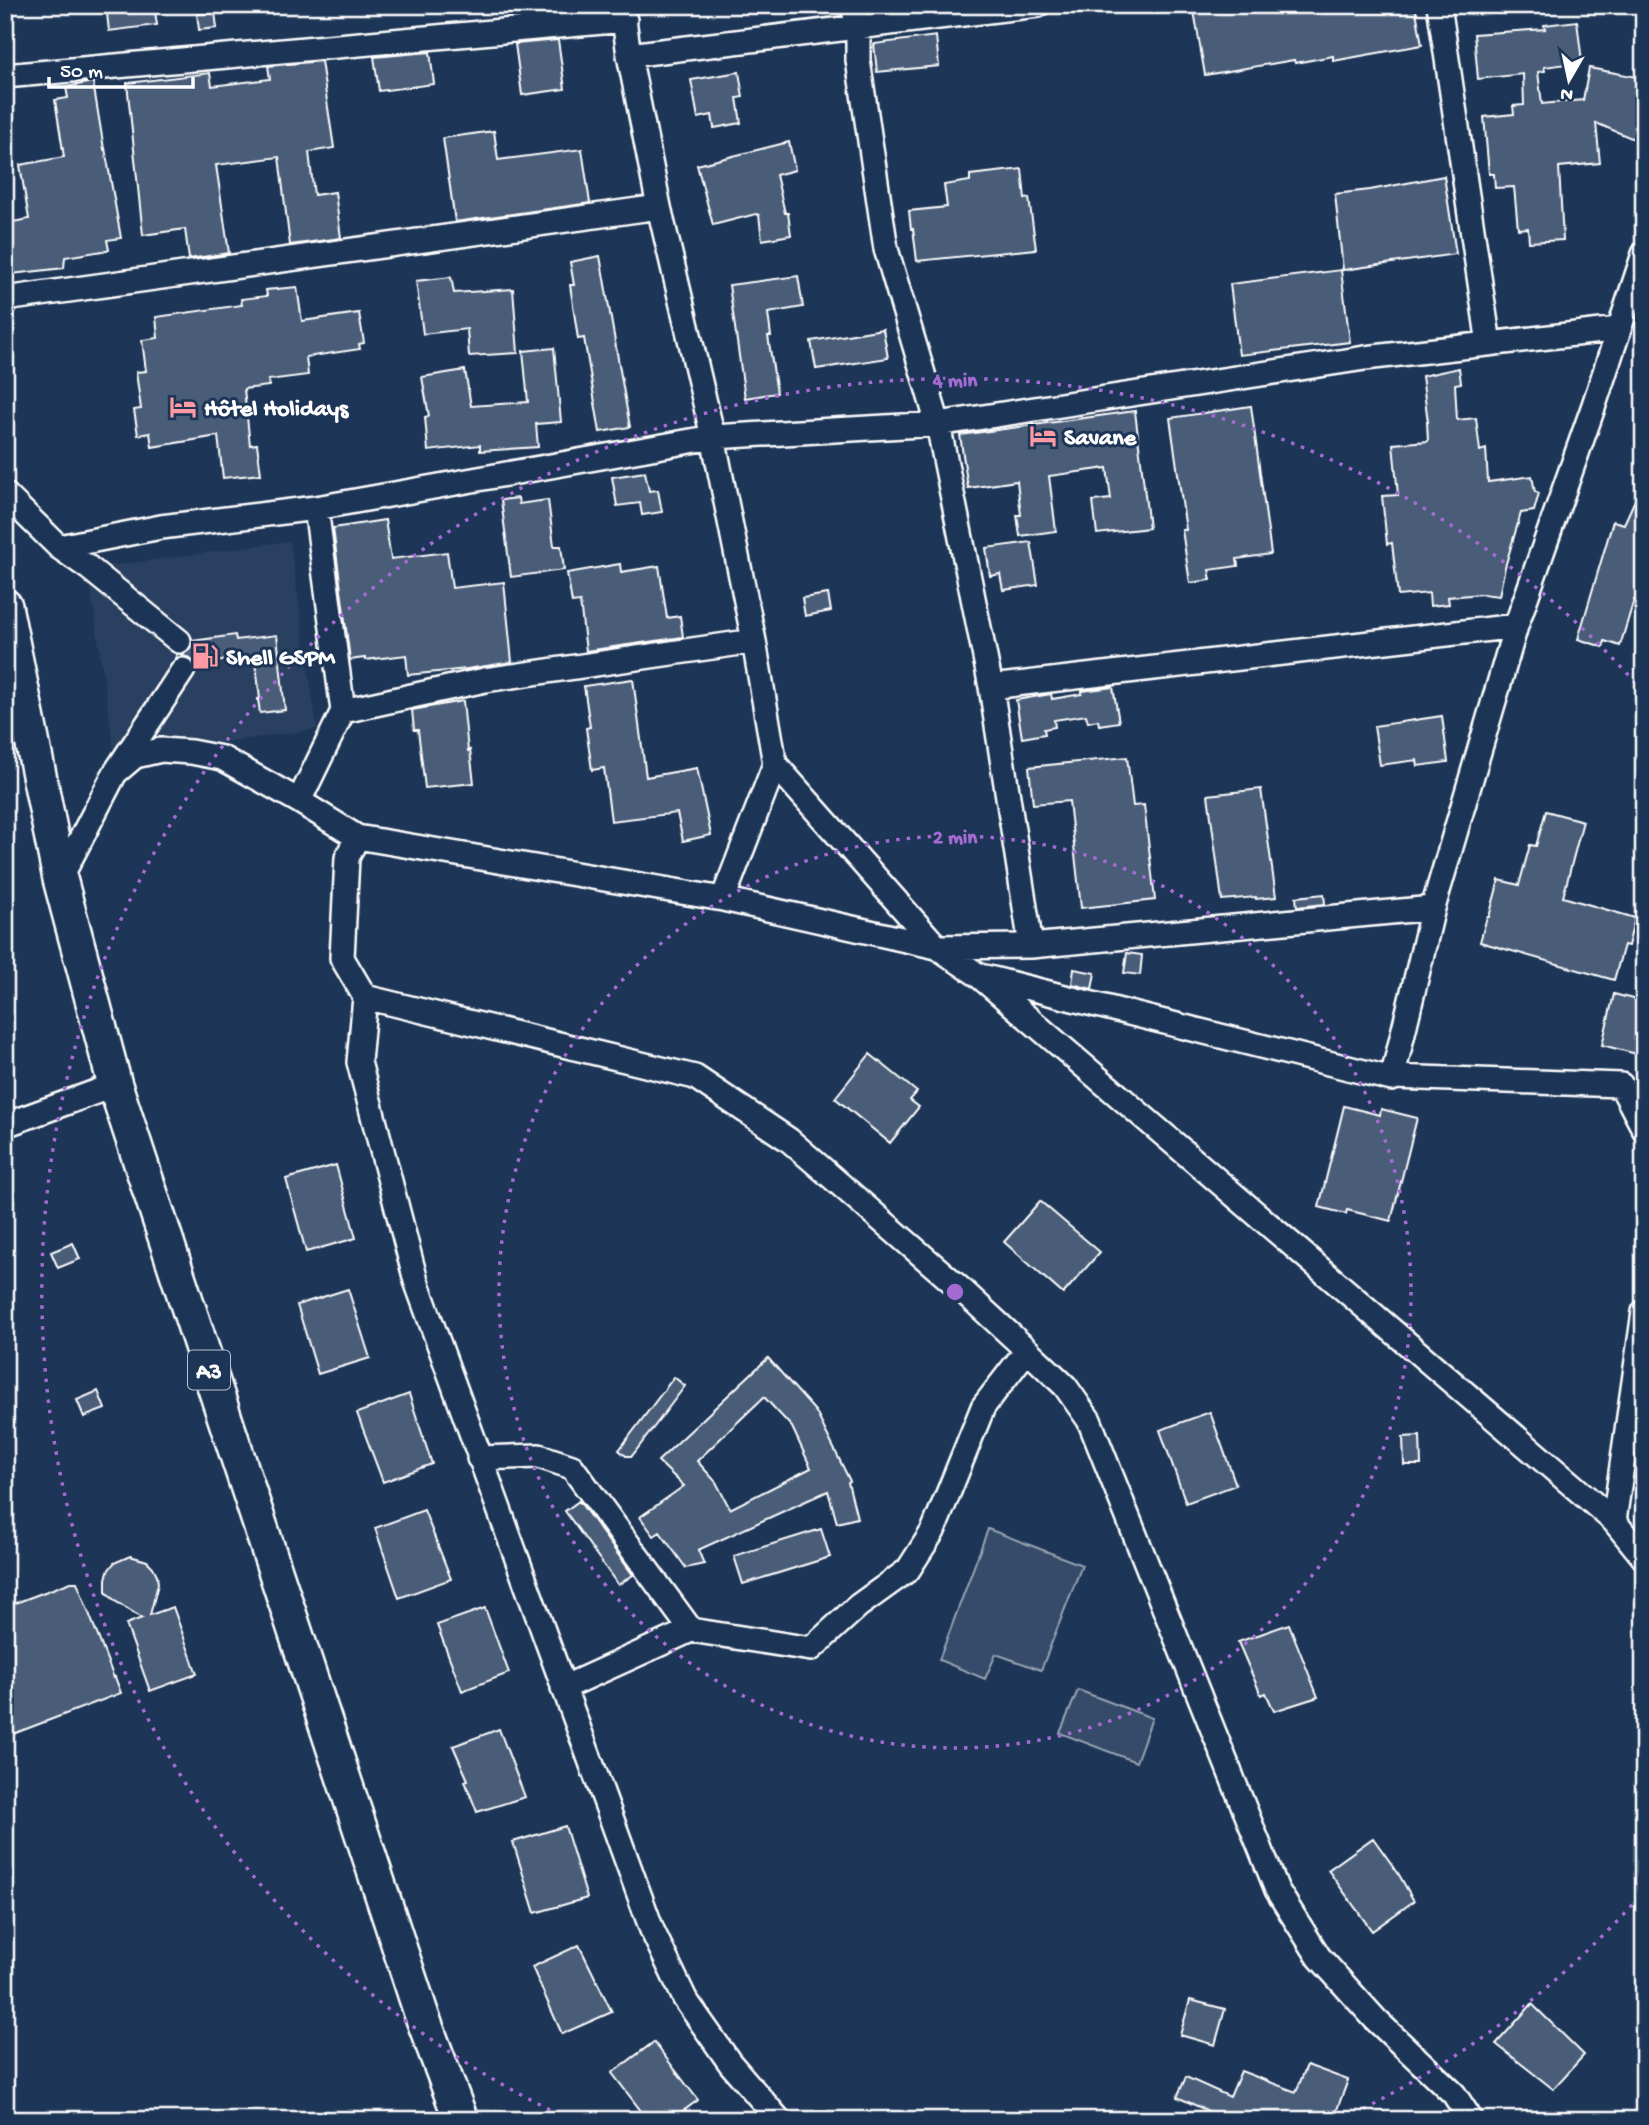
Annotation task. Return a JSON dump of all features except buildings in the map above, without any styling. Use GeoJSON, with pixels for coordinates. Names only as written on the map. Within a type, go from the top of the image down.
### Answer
{"type":"FeatureCollection","features":[{"type":"Feature","properties":{"kind":"highway","name":"A3"},"geometry":{"type":"LineString","coordinates":[[5,606],[60,879],[115,1085],[422,2015],[461,2120]]}},
{"type":"Feature","properties":{"kind":"street"},"geometry":{"type":"LineString","coordinates":[[853,5],[886,249],[938,424],[991,687],[1031,946]]}},
{"type":"Feature","properties":{"kind":"street"},"geometry":{"type":"LineString","coordinates":[[629,55],[1038,5]]}},
{"type":"Feature","properties":{"kind":"street"},"geometry":{"type":"LineString","coordinates":[[1438,5],[1489,344]]}},
{"type":"Feature","properties":{"kind":"street"},"geometry":{"type":"LineString","coordinates":[[5,76],[623,13],[659,207],[713,436],[754,641],[775,764],[723,899]]}},
{"type":"Feature","properties":{"kind":"street"},"geometry":{"type":"LineString","coordinates":[[5,299],[659,207]]}},
{"type":"Feature","properties":{"kind":"street"},"geometry":{"type":"LineString","coordinates":[[1393,1077],[1433,908],[1516,626],[1644,254]]}},
{"type":"Feature","properties":{"kind":"street"},"geometry":{"type":"LineString","coordinates":[[59,547],[161,527],[316,508],[713,436],[938,424],[1365,358],[1619,329]]}},
{"type":"Feature","properties":{"kind":"street"},"geometry":{"type":"LineString","coordinates":[[5,494],[59,547],[179,641]]}},
{"type":"Feature","properties":{"kind":"street"},"geometry":{"type":"LineString","coordinates":[[299,801],[343,711],[316,508]]}},
{"type":"Feature","properties":{"kind":"street"},"geometry":{"type":"LineString","coordinates":[[991,687],[1516,626]]}},
{"type":"Feature","properties":{"kind":"street"},"geometry":{"type":"LineString","coordinates":[[343,711],[485,680],[754,641]]}},
{"type":"Feature","properties":{"kind":"street"},"geometry":{"type":"LineString","coordinates":[[60,879],[115,773],[183,670]]}},
{"type":"Feature","properties":{"kind":"street"},"geometry":{"type":"LineString","coordinates":[[115,773],[135,757],[161,750],[222,758],[357,837],[723,899],[937,947],[1031,946],[1433,908]]}},
{"type":"Feature","properties":{"kind":"street"},"geometry":{"type":"LineString","coordinates":[[775,764],[937,947],[978,975],[1614,1521],[1644,1558]]}},
{"type":"Feature","properties":{"kind":"street"},"geometry":{"type":"LineString","coordinates":[[357,837],[347,858],[342,958],[365,997],[359,1062],[416,1281],[652,1930],[685,1999],[730,2063],[779,2120]]}},
{"type":"Feature","properties":{"kind":"street"},"geometry":{"type":"LineString","coordinates":[[978,975],[1392,1079],[1621,1085],[1644,1129]]}},
{"type":"Feature","properties":{"kind":"street"},"geometry":{"type":"LineString","coordinates":[[365,997],[695,1077],[789,1140],[963,1291],[1065,1386],[1089,1420],[1277,1889],[1319,1957],[1376,2020],[1454,2094],[1471,2120]]}},
{"type":"Feature","properties":{"kind":"street"},"geometry":{"type":"LineString","coordinates":[[5,1125],[115,1085]]}},
{"type":"Feature","properties":{"kind":"street"},"geometry":{"type":"LineString","coordinates":[[1614,1521],[1644,1312]]}},
{"type":"Feature","properties":{"kind":"street"},"geometry":{"type":"LineString","coordinates":[[564,1688],[691,1630],[811,1649],[858,1606],[908,1570],[933,1531],[983,1407],[1027,1350]]}},
{"type":"Feature","properties":{"kind":"street"},"geometry":{"type":"LineString","coordinates":[[479,1458],[539,1456],[572,1467],[691,1630]]}},
{"type":"Feature","properties":{"kind":"shaded area"},"geometry":{"type":"Polygon","coordinates":[[[290,541],[317,729],[115,758],[88,569],[290,541]]]}},
{"type":"Feature","properties":{"kind":"shaded area"},"geometry":{"type":"Polygon","coordinates":[[[988,1529],[1082,1565],[1041,1670],[996,1654],[985,1679],[939,1660],[988,1529]]]}},
{"type":"Feature","properties":{"kind":"shaded area"},"geometry":{"type":"Polygon","coordinates":[[[1078,1690],[1152,1718],[1136,1762],[1060,1733],[1078,1690]]]}},
{"type":"Feature","properties":{"kind":"place","name":"Hôtel Holidays"},"geometry":{"type":"Point","coordinates":[183,407]}},
{"type":"Feature","properties":{"kind":"place","name":"Savane"},"geometry":{"type":"Point","coordinates":[1043,436]}},
{"type":"Feature","properties":{"kind":"place","name":"Shell GSPM"},"geometry":{"type":"Point","coordinates":[205,656]}}]}
